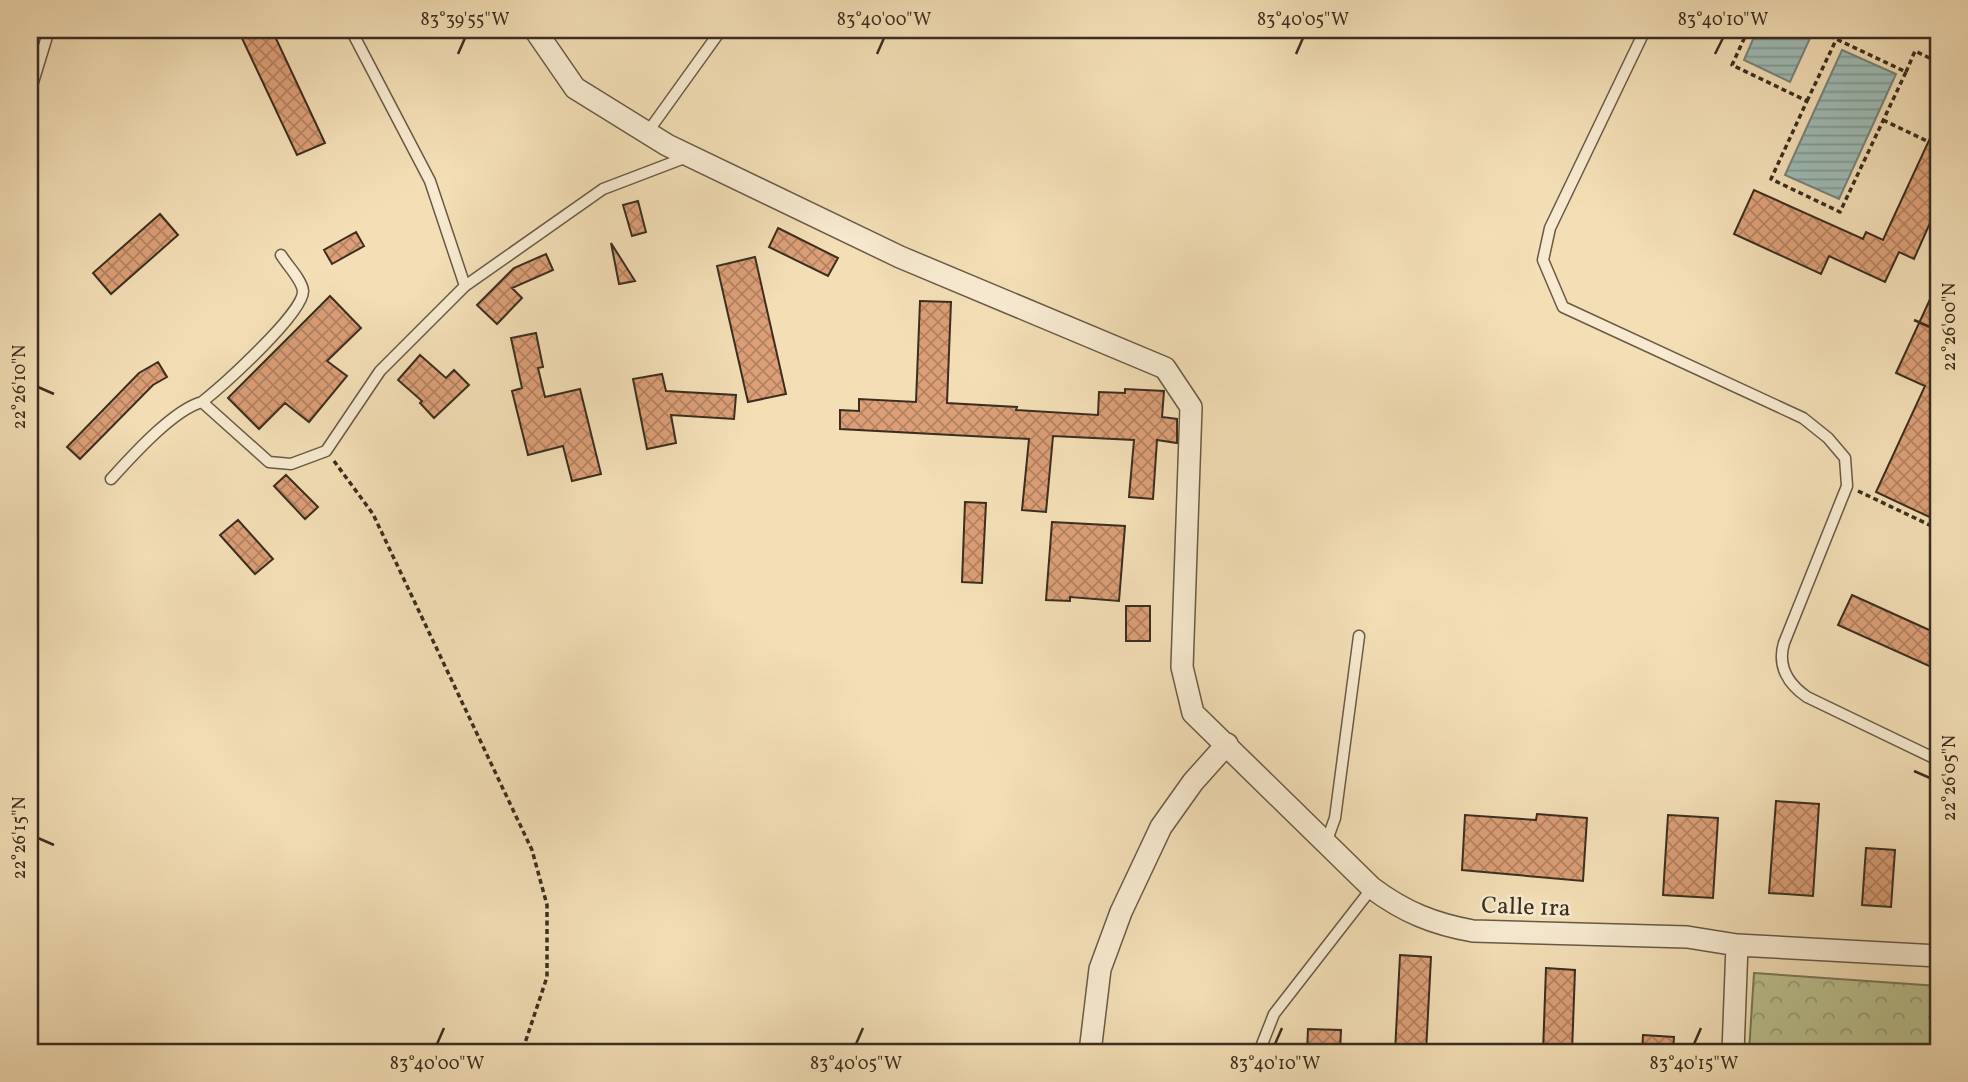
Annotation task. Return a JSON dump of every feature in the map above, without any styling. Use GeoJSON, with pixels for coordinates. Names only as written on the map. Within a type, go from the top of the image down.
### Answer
{"type":"FeatureCollection","features":[{"type":"Feature","properties":{"kind":"street"},"geometry":{"type":"LineString","coordinates":[[535,30],[575,88],[646,133],[689,156]]}},
{"type":"Feature","properties":{"kind":"street","name":"Calle 1ra"},"geometry":{"type":"LineString","coordinates":[[689,156],[900,257],[1165,368],[1191,408],[1182,667],[1193,713],[1372,888],[1397,906],[1442,926],[1473,931],[1687,937],[1737,945],[1938,956]]}},
{"type":"Feature","properties":{"kind":"street"},"geometry":{"type":"LineString","coordinates":[[1090,1052],[1100,969],[1121,912],[1161,827],[1194,782],[1227,744]]}},
{"type":"Feature","properties":{"kind":"street"},"geometry":{"type":"LineString","coordinates":[[1733,1052],[1737,945]]}},
{"type":"Feature","properties":{"kind":"lane"},"geometry":{"type":"LineString","coordinates":[[30,92],[48,30]]}},
{"type":"Feature","properties":{"kind":"lane"},"geometry":{"type":"LineString","coordinates":[[351,30],[430,181],[465,286]]}},
{"type":"Feature","properties":{"kind":"lane"},"geometry":{"type":"LineString","coordinates":[[646,133],[721,30]]}},
{"type":"Feature","properties":{"kind":"lane"},"geometry":{"type":"LineString","coordinates":[[1645,30],[1550,228],[1543,260],[1563,307],[1803,418],[1828,438],[1845,458],[1847,486],[1784,643],[1782,666],[1793,686],[1807,697],[1938,760]]}},
{"type":"Feature","properties":{"kind":"lane"},"geometry":{"type":"LineString","coordinates":[[202,402],[269,463],[291,464],[326,451],[380,371],[465,286],[603,189],[689,156]]}},
{"type":"Feature","properties":{"kind":"lane"},"geometry":{"type":"LineString","coordinates":[[111,480],[141,446],[190,405],[202,402],[223,385],[303,299],[303,288],[281,255]]}},
{"type":"Feature","properties":{"kind":"lane"},"geometry":{"type":"LineString","coordinates":[[1326,843],[1335,818],[1359,636]]}},
{"type":"Feature","properties":{"kind":"lane"},"geometry":{"type":"LineString","coordinates":[[1259,1052],[1274,1014],[1372,888]]}},
{"type":"Feature","properties":{"kind":"path"},"geometry":{"type":"LineString","coordinates":[[1748,30],[1732,65],[1807,101]]}},
{"type":"Feature","properties":{"kind":"path"},"geometry":{"type":"LineString","coordinates":[[1817,30],[1906,72]]}},
{"type":"Feature","properties":{"kind":"path"},"geometry":{"type":"LineString","coordinates":[[1836,39],[1771,179],[1839,212],[1915,51],[1938,62]]}},
{"type":"Feature","properties":{"kind":"path"},"geometry":{"type":"LineString","coordinates":[[1883,120],[1929,142]]}},
{"type":"Feature","properties":{"kind":"path"},"geometry":{"type":"LineString","coordinates":[[326,451],[373,513],[532,850],[547,905],[547,977],[520,1052]]}},
{"type":"Feature","properties":{"kind":"path"},"geometry":{"type":"LineString","coordinates":[[1847,486],[1938,529]]}},
{"type":"Feature","properties":{"kind":"green space"},"geometry":{"type":"Polygon","coordinates":[[[1754,973],[1938,986],[1938,1052],[1749,1052],[1754,973]]]}},
{"type":"Feature","properties":{"kind":"water"},"geometry":{"type":"Polygon","coordinates":[[[1757,30],[1798,30],[1811,36],[1790,82],[1744,60],[1757,30]]]}},
{"type":"Feature","properties":{"kind":"water"},"geometry":{"type":"Polygon","coordinates":[[[1842,50],[1896,74],[1839,199],[1785,175],[1842,50]]]}},
{"type":"Feature","properties":{"kind":"building"},"geometry":{"type":"Polygon","coordinates":[[[250,30],[272,30],[325,143],[297,155],[240,34],[250,30]]]}},
{"type":"Feature","properties":{"kind":"building"},"geometry":{"type":"Polygon","coordinates":[[[1938,121],[1938,205],[1914,259],[1899,252],[1885,282],[1829,256],[1821,274],[1734,234],[1754,190],[1863,239],[1866,232],[1883,240],[1938,121]]]}},
{"type":"Feature","properties":{"kind":"building"},"geometry":{"type":"Polygon","coordinates":[[[638,201],[646,232],[632,236],[623,205],[638,201]]]}},
{"type":"Feature","properties":{"kind":"building"},"geometry":{"type":"Polygon","coordinates":[[[160,214],[178,235],[111,294],[93,273],[160,214]]]}},
{"type":"Feature","properties":{"kind":"building"},"geometry":{"type":"Polygon","coordinates":[[[778,228],[838,258],[828,276],[769,247],[778,228]]]}},
{"type":"Feature","properties":{"kind":"building"},"geometry":{"type":"Polygon","coordinates":[[[356,232],[364,246],[332,264],[324,250],[356,232]]]}},
{"type":"Feature","properties":{"kind":"building"},"geometry":{"type":"Polygon","coordinates":[[[611,243],[635,281],[619,284],[611,243]]]}},
{"type":"Feature","properties":{"kind":"building"},"geometry":{"type":"Polygon","coordinates":[[[546,254],[553,270],[512,288],[522,298],[497,324],[477,305],[514,268],[546,254]]]}},
{"type":"Feature","properties":{"kind":"building"},"geometry":{"type":"Polygon","coordinates":[[[755,257],[786,394],[748,402],[717,266],[755,257]]]}},
{"type":"Feature","properties":{"kind":"building"},"geometry":{"type":"Polygon","coordinates":[[[1938,282],[1938,521],[1876,492],[1925,386],[1896,373],[1938,282]]]}},
{"type":"Feature","properties":{"kind":"building"},"geometry":{"type":"Polygon","coordinates":[[[330,296],[361,328],[327,361],[347,376],[309,422],[285,403],[259,429],[228,398],[330,296]]]}},
{"type":"Feature","properties":{"kind":"building"},"geometry":{"type":"Polygon","coordinates":[[[920,301],[951,302],[947,403],[1098,415],[1099,392],[1125,393],[1125,389],[1164,391],[1162,417],[1177,419],[1177,443],[1157,440],[1153,499],[1129,497],[1134,440],[1053,436],[1046,512],[1022,510],[1029,439],[840,429],[840,410],[859,411],[859,399],[916,402],[920,301]]]}},
{"type":"Feature","properties":{"kind":"building"},"geometry":{"type":"Polygon","coordinates":[[[536,333],[543,367],[538,368],[545,397],[580,389],[601,474],[572,481],[563,446],[528,455],[512,391],[522,388],[511,338],[536,333]]]}},
{"type":"Feature","properties":{"kind":"building"},"geometry":{"type":"Polygon","coordinates":[[[420,355],[446,378],[454,370],[469,385],[434,418],[420,403],[422,401],[398,380],[420,355]]]}},
{"type":"Feature","properties":{"kind":"building"},"geometry":{"type":"Polygon","coordinates":[[[158,362],[167,377],[153,385],[80,459],[67,447],[139,373],[158,362]]]}},
{"type":"Feature","properties":{"kind":"building"},"geometry":{"type":"Polygon","coordinates":[[[662,374],[666,391],[736,395],[734,419],[671,415],[676,443],[647,449],[633,379],[662,374]]]}},
{"type":"Feature","properties":{"kind":"building"},"geometry":{"type":"Polygon","coordinates":[[[286,475],[318,507],[305,519],[274,486],[286,475]]]}},
{"type":"Feature","properties":{"kind":"building"},"geometry":{"type":"Polygon","coordinates":[[[965,502],[986,503],[982,583],[962,582],[965,502]]]}},
{"type":"Feature","properties":{"kind":"building"},"geometry":{"type":"Polygon","coordinates":[[[238,520],[273,559],[255,574],[220,535],[238,520]]]}},
{"type":"Feature","properties":{"kind":"building"},"geometry":{"type":"Polygon","coordinates":[[[1052,522],[1125,526],[1119,601],[1070,597],[1070,601],[1046,600],[1052,522]]]}},
{"type":"Feature","properties":{"kind":"building"},"geometry":{"type":"Polygon","coordinates":[[[1852,595],[1938,634],[1938,670],[1838,625],[1852,595]]]}},
{"type":"Feature","properties":{"kind":"building"},"geometry":{"type":"Polygon","coordinates":[[[1126,606],[1150,606],[1150,641],[1126,641],[1126,606]]]}},
{"type":"Feature","properties":{"kind":"building"},"geometry":{"type":"Polygon","coordinates":[[[1776,801],[1819,804],[1813,896],[1769,893],[1776,801]]]}},
{"type":"Feature","properties":{"kind":"building"},"geometry":{"type":"Polygon","coordinates":[[[1537,814],[1587,818],[1583,881],[1462,870],[1465,815],[1536,820],[1537,814]]]}},
{"type":"Feature","properties":{"kind":"building"},"geometry":{"type":"Polygon","coordinates":[[[1668,815],[1718,818],[1713,898],[1663,895],[1668,815]]]}},
{"type":"Feature","properties":{"kind":"building"},"geometry":{"type":"Polygon","coordinates":[[[1866,848],[1895,850],[1891,907],[1862,905],[1866,848]]]}},
{"type":"Feature","properties":{"kind":"building"},"geometry":{"type":"Polygon","coordinates":[[[1400,955],[1431,957],[1426,1052],[1395,1052],[1400,955]]]}},
{"type":"Feature","properties":{"kind":"building"},"geometry":{"type":"Polygon","coordinates":[[[1546,968],[1575,970],[1572,1052],[1543,1052],[1546,968]]]}},
{"type":"Feature","properties":{"kind":"building"},"geometry":{"type":"Polygon","coordinates":[[[1308,1029],[1341,1030],[1340,1052],[1307,1052],[1308,1029]]]}},
{"type":"Feature","properties":{"kind":"building"},"geometry":{"type":"Polygon","coordinates":[[[1643,1035],[1674,1037],[1673,1052],[1642,1052],[1643,1035]]]}}]}
